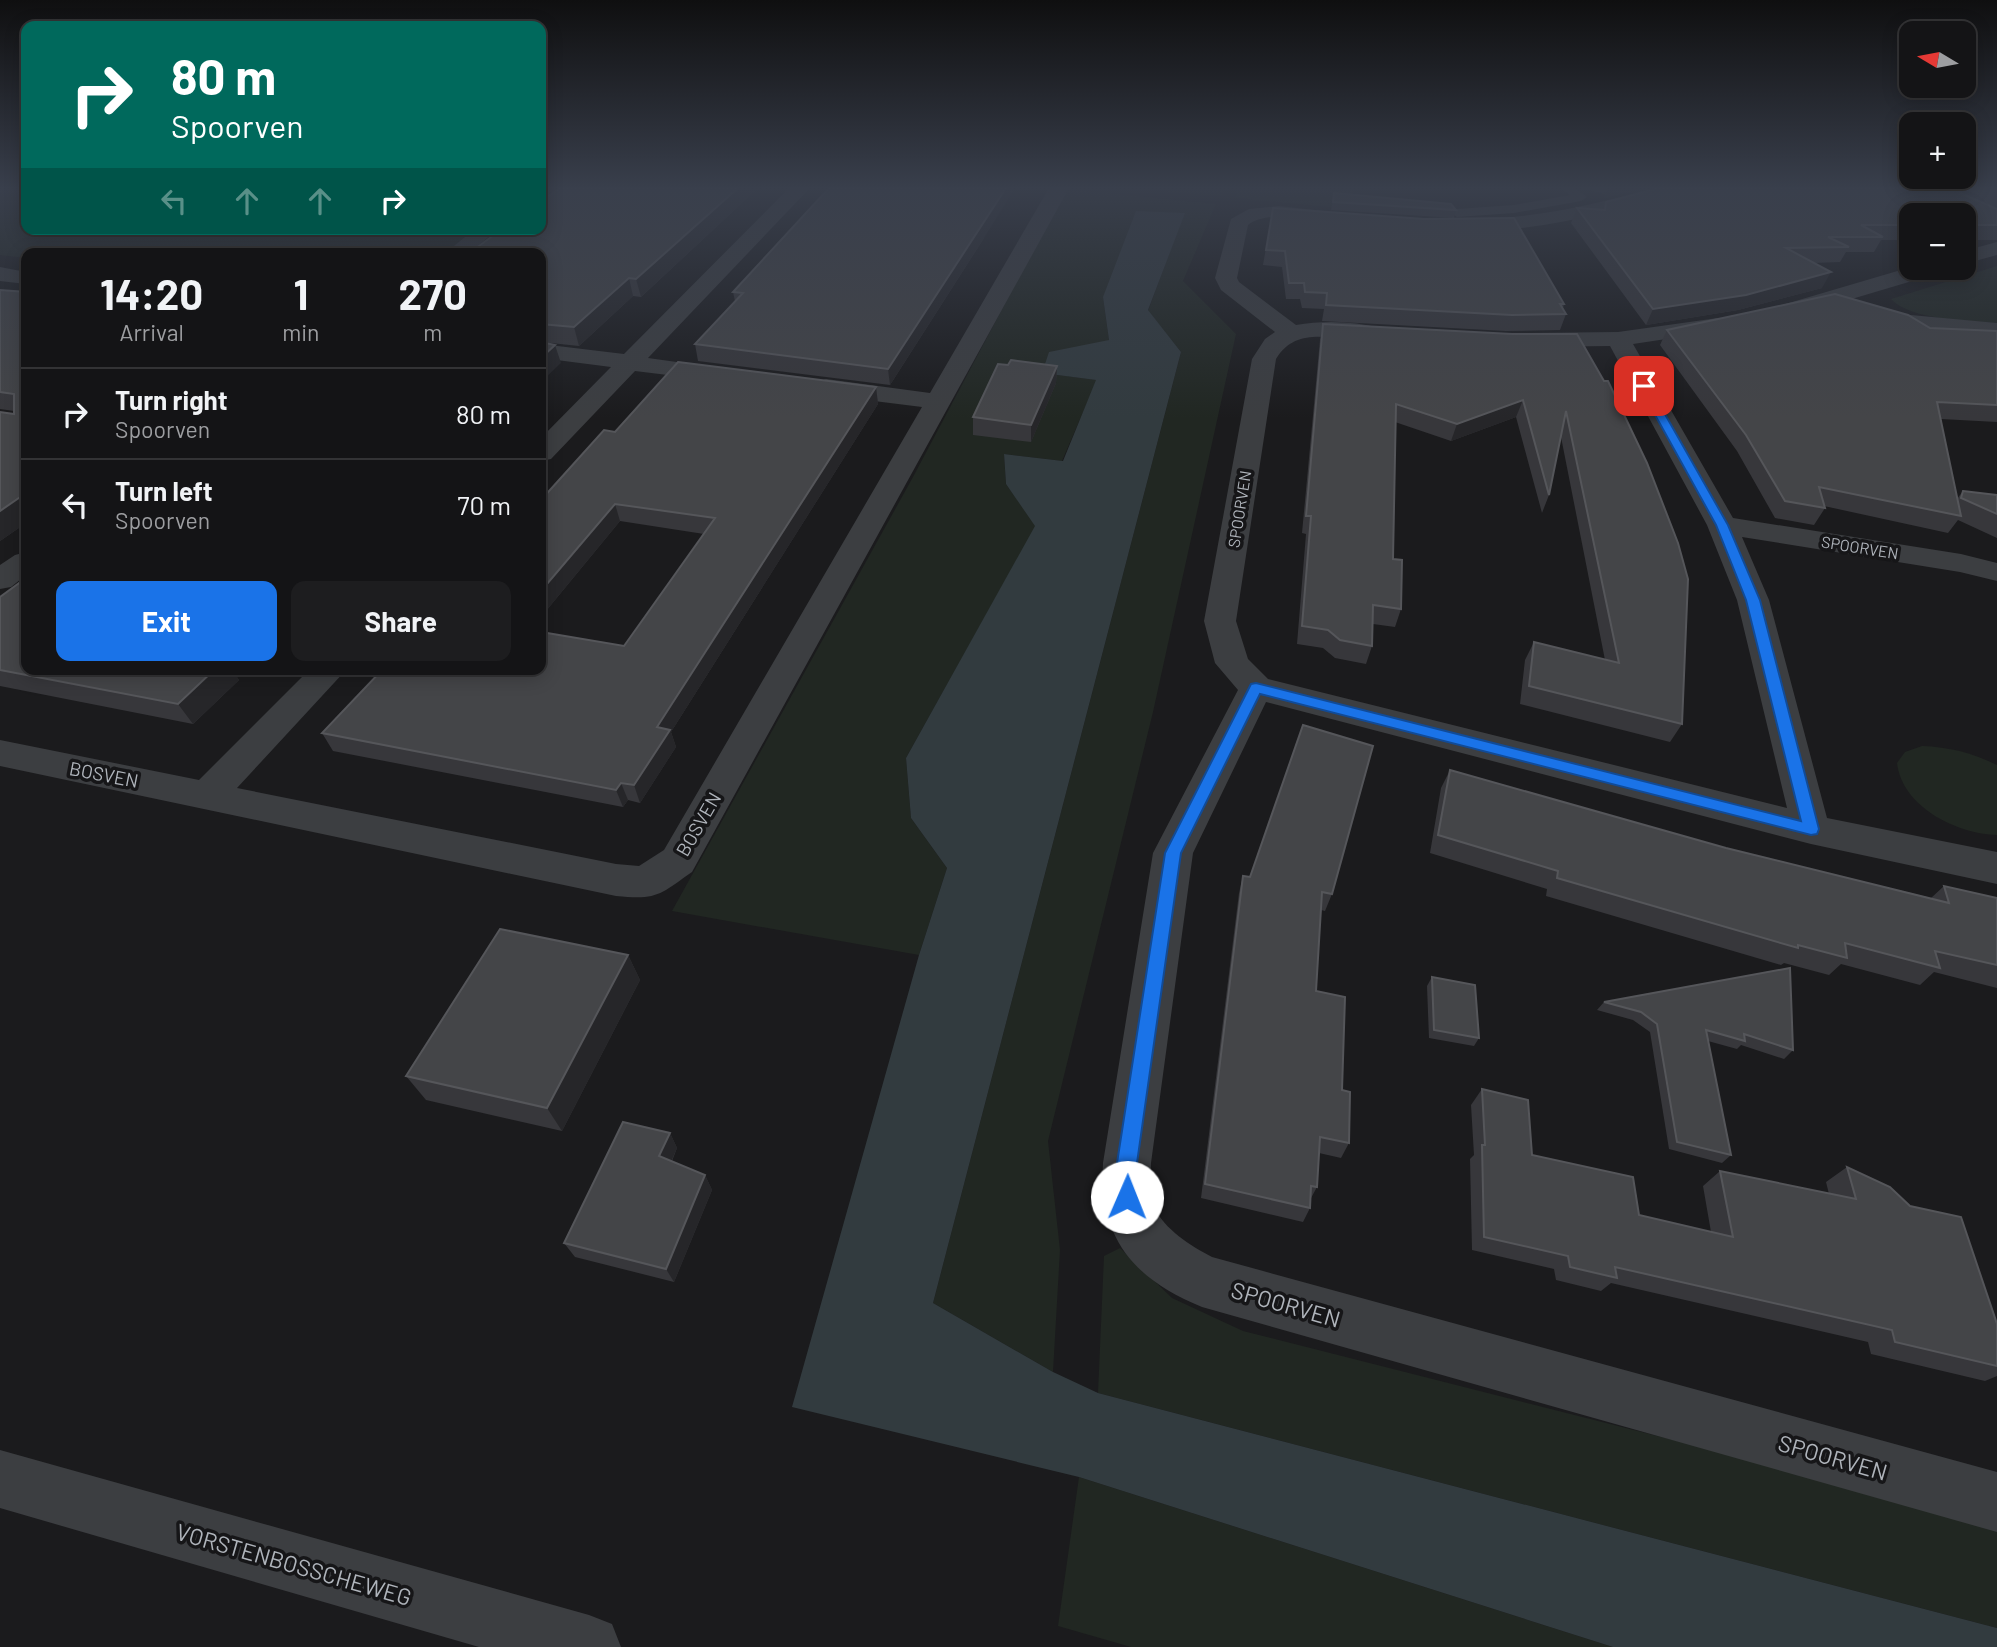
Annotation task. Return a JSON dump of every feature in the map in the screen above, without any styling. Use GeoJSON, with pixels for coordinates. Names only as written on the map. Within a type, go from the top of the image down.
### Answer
{"type":"FeatureCollection","features":[{"type":"Feature","properties":{"kind":"street"},"geometry":{"type":"LineString","coordinates":[[546,448],[724,265]]}},
{"type":"Feature","properties":{"kind":"street","name":"BOSVEN"},"geometry":{"type":"LineString","coordinates":[[0,753],[645,884],[678,861],[1016,265]]}},
{"type":"Feature","properties":{"kind":"street"},"geometry":{"type":"LineString","coordinates":[[1229,265],[1226,278],[1229,285],[1293,334],[1316,330],[1400,335]]}},
{"type":"Feature","properties":{"kind":"street"},"geometry":{"type":"LineString","coordinates":[[0,274],[21,277]]}},
{"type":"Feature","properties":{"kind":"street"},"geometry":{"type":"LineString","coordinates":[[1502,340],[1618,339],[1755,318],[1899,278]]}},
{"type":"Feature","properties":{"kind":"street"},"geometry":{"type":"LineString","coordinates":[[1829,299],[1898,321],[1997,330]]}},
{"type":"Feature","properties":{"kind":"street","name":"SPOORVEN"},"geometry":{"type":"LineString","coordinates":[[1293,334],[1275,341],[1264,359],[1220,621],[1232,663],[1256,688],[1173,853],[1127,1163],[1127,1197],[1138,1229],[1165,1260],[1202,1281],[1997,1502]]}},
{"type":"Feature","properties":{"kind":"street"},"geometry":{"type":"LineString","coordinates":[[1618,339],[1722,525],[1753,600],[1811,829]]}},
{"type":"Feature","properties":{"kind":"street"},"geometry":{"type":"LineString","coordinates":[[546,352],[750,378]]}},
{"type":"Feature","properties":{"kind":"street"},"geometry":{"type":"LineString","coordinates":[[804,385],[939,402]]}},
{"type":"Feature","properties":{"kind":"street","name":"SPOORVEN"},"geometry":{"type":"LineString","coordinates":[[1722,525],[1961,563],[1997,572]]}},
{"type":"Feature","properties":{"kind":"street"},"geometry":{"type":"LineString","coordinates":[[0,580],[21,565]]}},
{"type":"Feature","properties":{"kind":"street"},"geometry":{"type":"LineString","coordinates":[[208,795],[324,675]]}},
{"type":"Feature","properties":{"kind":"street"},"geometry":{"type":"LineString","coordinates":[[1256,688],[1811,829],[1997,868]]}},
{"type":"Feature","properties":{"kind":"street","name":"VORSTENBOSSCHEWEG"},"geometry":{"type":"LineString","coordinates":[[0,1479],[589,1647]]}},
{"type":"Feature","properties":{"kind":"shaded area"},"geometry":{"type":"Polygon","coordinates":[[[1026,265],[1134,265],[1103,297],[1109,340],[1043,373],[1097,380],[1062,461],[1004,454],[1006,484],[1036,526],[906,758],[911,818],[947,868],[919,955],[672,911],[913,477],[1026,265]]]}},
{"type":"Feature","properties":{"kind":"shaded area"},"geometry":{"type":"Polygon","coordinates":[[[1115,265],[1165,265],[1148,310],[1181,352],[933,1303],[1053,1372],[1098,1393],[1997,1628],[1997,1647],[1613,1647],[1079,1477],[792,1407],[919,955],[947,868],[911,818],[906,758],[1035,526],[1006,484],[1004,454],[1063,461],[1096,380],[1042,373],[1049,352],[1109,340],[1103,297],[1115,265]]]}},
{"type":"Feature","properties":{"kind":"shaded area"},"geometry":{"type":"Polygon","coordinates":[[[1165,265],[1190,265],[1183,281],[1236,334],[1153,712],[1048,1141],[1060,1250],[1053,1372],[933,1303],[1181,352],[1148,311],[1165,265]]]}},
{"type":"Feature","properties":{"kind":"shaded area"},"geometry":{"type":"Polygon","coordinates":[[[1997,266],[1997,323],[1926,315],[1900,306],[1891,299],[1952,280],[1976,280],[1976,273],[1997,266]]]}},
{"type":"Feature","properties":{"kind":"shaded area"},"geometry":{"type":"Polygon","coordinates":[[[1922,746],[1961,751],[1997,765],[1997,835],[1965,830],[1949,823],[1920,805],[1909,793],[1901,779],[1897,763],[1905,752],[1922,746]]]}},
{"type":"Feature","properties":{"kind":"shaded area"},"geometry":{"type":"Polygon","coordinates":[[[1120,1248],[1172,1298],[1243,1331],[1894,1496],[1997,1529],[1997,1628],[1098,1393],[1104,1256],[1120,1248]]]}},
{"type":"Feature","properties":{"kind":"shaded area"},"geometry":{"type":"Polygon","coordinates":[[[1079,1477],[1613,1647],[1131,1647],[1058,1626],[1079,1477]]]}},
{"type":"Feature","properties":{"kind":"building"},"geometry":{"type":"Polygon","coordinates":[[[546,265],[652,265],[636,279],[629,278],[574,327],[546,324],[546,265]]]}},
{"type":"Feature","properties":{"kind":"building"},"geometry":{"type":"Polygon","coordinates":[[[758,265],[956,265],[888,369],[695,344],[743,293],[733,292],[758,265]]]}},
{"type":"Feature","properties":{"kind":"building"},"geometry":{"type":"Polygon","coordinates":[[[1287,265],[1541,265],[1564,304],[1560,304],[1566,314],[1512,315],[1326,305],[1327,293],[1305,292],[1304,283],[1289,283],[1287,265]]]}},
{"type":"Feature","properties":{"kind":"building"},"geometry":{"type":"Polygon","coordinates":[[[1620,265],[1818,265],[1831,272],[1746,295],[1653,309],[1620,265]]]}},
{"type":"Feature","properties":{"kind":"building"},"geometry":{"type":"Polygon","coordinates":[[[0,290],[21,292],[21,496],[0,511],[0,412],[14,414],[14,394],[0,392],[0,290]]]}},
{"type":"Feature","properties":{"kind":"building"},"geometry":{"type":"Polygon","coordinates":[[[1835,294],[1908,315],[1930,328],[1997,331],[1997,405],[1937,402],[1961,516],[1819,487],[1825,508],[1785,501],[1746,435],[1667,330],[1835,294]]]}},
{"type":"Feature","properties":{"kind":"building"},"geometry":{"type":"Polygon","coordinates":[[[1323,324],[1512,334],[1577,334],[1604,381],[1608,381],[1647,463],[1678,543],[1688,579],[1682,724],[1529,686],[1534,642],[1619,663],[1566,411],[1549,495],[1523,400],[1457,424],[1396,404],[1393,559],[1402,560],[1401,609],[1373,605],[1372,646],[1340,640],[1328,630],[1302,626],[1311,516],[1306,516],[1323,324]]]}},
{"type":"Feature","properties":{"kind":"building"},"geometry":{"type":"Polygon","coordinates":[[[546,343],[555,345],[546,353],[546,343]]]}},
{"type":"Feature","properties":{"kind":"building"},"geometry":{"type":"Polygon","coordinates":[[[1011,360],[1057,366],[1031,425],[973,417],[998,364],[1008,365],[1011,360]]]}},
{"type":"Feature","properties":{"kind":"building"},"geometry":{"type":"Polygon","coordinates":[[[678,362],[876,387],[657,727],[670,730],[634,785],[621,783],[616,790],[322,733],[377,675],[546,675],[546,633],[624,646],[715,518],[615,504],[546,585],[546,494],[604,430],[615,432],[678,362]]]}},
{"type":"Feature","properties":{"kind":"building"},"geometry":{"type":"Polygon","coordinates":[[[1963,491],[1997,495],[1997,514],[1961,498],[1963,491]]]}},
{"type":"Feature","properties":{"kind":"building"},"geometry":{"type":"Polygon","coordinates":[[[21,582],[21,674],[0,670],[0,597],[21,582]]]}},
{"type":"Feature","properties":{"kind":"building"},"geometry":{"type":"Polygon","coordinates":[[[26,675],[209,675],[178,704],[26,675]]]}},
{"type":"Feature","properties":{"kind":"building"},"geometry":{"type":"Polygon","coordinates":[[[1303,725],[1373,746],[1332,894],[1322,892],[1316,991],[1345,997],[1342,1090],[1350,1092],[1349,1143],[1320,1137],[1317,1187],[1311,1186],[1310,1208],[1205,1184],[1243,876],[1250,877],[1303,725]]]}},
{"type":"Feature","properties":{"kind":"building"},"geometry":{"type":"Polygon","coordinates":[[[1450,770],[1726,848],[1949,903],[1944,886],[1997,898],[1997,965],[1935,951],[1940,968],[1845,943],[1847,958],[1798,945],[1798,948],[1557,878],[1558,871],[1438,835],[1450,770]]]}},
{"type":"Feature","properties":{"kind":"building"},"geometry":{"type":"Polygon","coordinates":[[[500,929],[628,955],[547,1108],[406,1076],[500,929]]]}},
{"type":"Feature","properties":{"kind":"building"},"geometry":{"type":"Polygon","coordinates":[[[1790,968],[1793,1050],[1744,1034],[1745,1041],[1706,1030],[1731,1155],[1677,1142],[1657,1024],[1641,1012],[1604,1002],[1790,968]]]}},
{"type":"Feature","properties":{"kind":"building"},"geometry":{"type":"Polygon","coordinates":[[[1432,977],[1475,985],[1479,1038],[1434,1030],[1432,977]]]}},
{"type":"Feature","properties":{"kind":"building"},"geometry":{"type":"Polygon","coordinates":[[[1482,1089],[1528,1100],[1532,1155],[1633,1177],[1639,1215],[1733,1237],[1720,1171],[1856,1199],[1847,1167],[1890,1187],[1910,1206],[1961,1217],[1997,1324],[1997,1366],[1895,1342],[1892,1330],[1615,1267],[1617,1278],[1570,1267],[1568,1256],[1484,1237],[1482,1145],[1485,1145],[1482,1089]]]}},
{"type":"Feature","properties":{"kind":"building"},"geometry":{"type":"Polygon","coordinates":[[[623,1122],[670,1133],[659,1156],[705,1175],[666,1269],[564,1243],[623,1122]]]}},
{"type":"Feature","properties":{"kind":"route"},"geometry":{"type":"LineString","coordinates":[[1127,1197],[1127,1163],[1173,853],[1256,688],[1811,829],[1753,600],[1722,525],[1644,386]]}}]}
